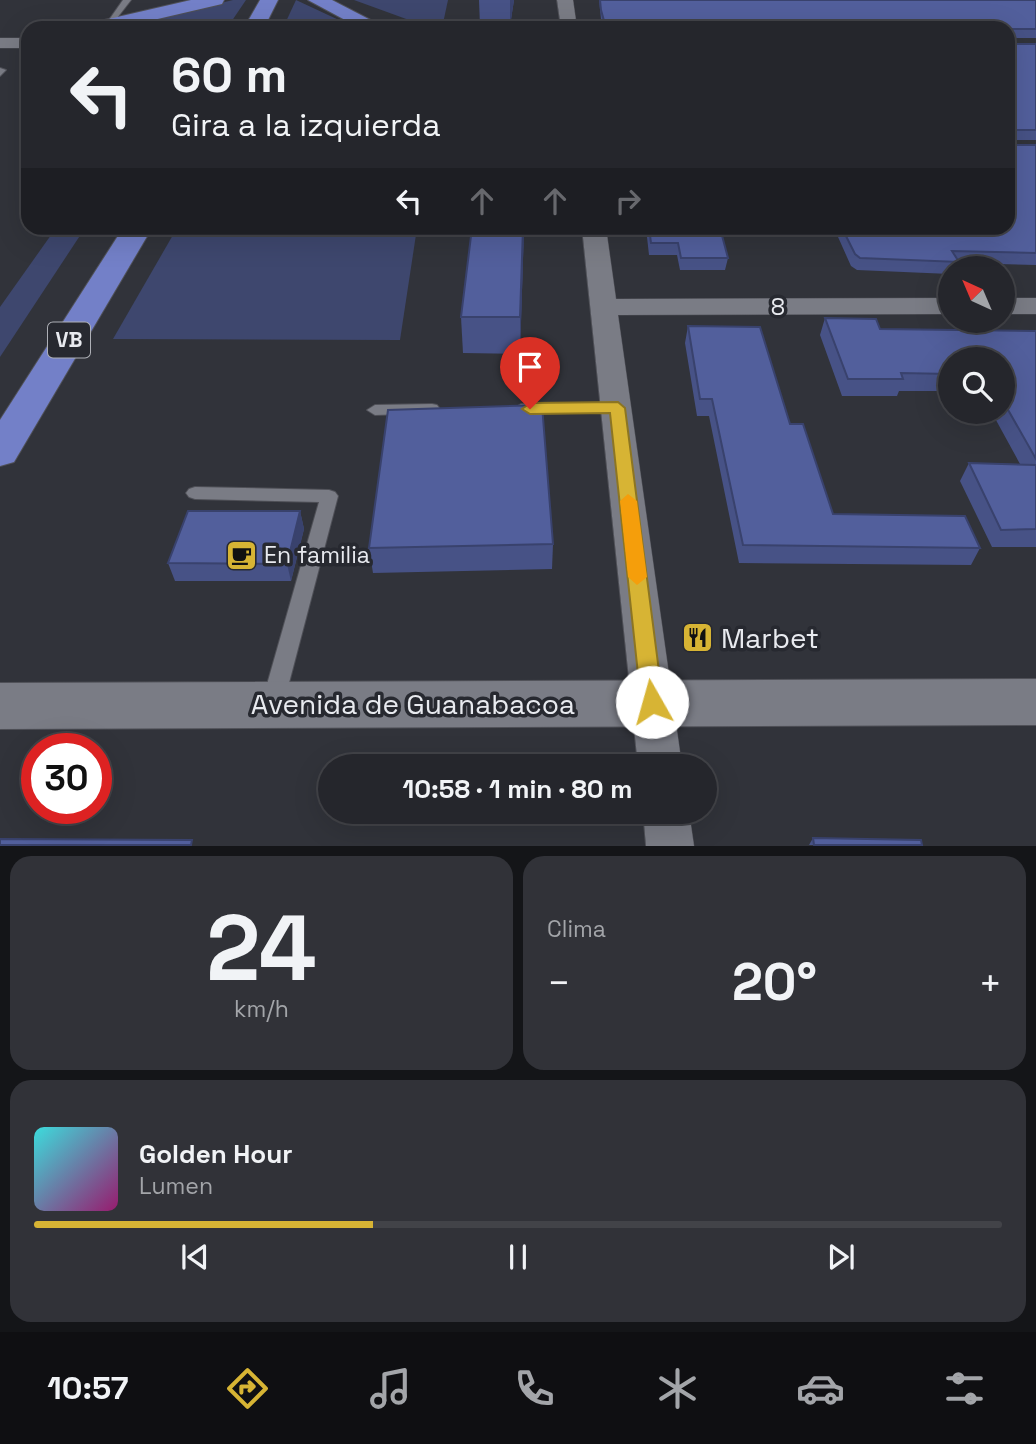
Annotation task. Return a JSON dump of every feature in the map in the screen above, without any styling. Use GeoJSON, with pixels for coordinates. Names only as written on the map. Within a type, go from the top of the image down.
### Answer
{"type":"FeatureCollection","features":[{"type":"Feature","properties":{"kind":"main road"},"geometry":{"type":"LineString","coordinates":[[127,21],[215,0]]}},
{"type":"Feature","properties":{"kind":"main road"},"geometry":{"type":"LineString","coordinates":[[258,21],[269,0]]}},
{"type":"Feature","properties":{"kind":"main road"},"geometry":{"type":"LineString","coordinates":[[317,0],[361,21]]}},
{"type":"Feature","properties":{"kind":"main road","name":"VB"},"geometry":{"type":"LineString","coordinates":[[0,452],[133,235]]}},
{"type":"Feature","properties":{"kind":"street"},"geometry":{"type":"LineString","coordinates":[[565,0],[568,21]]}},
{"type":"Feature","properties":{"kind":"street"},"geometry":{"type":"LineString","coordinates":[[595,235],[606,307],[658,754]]}},
{"type":"Feature","properties":{"kind":"street","name":"8"},"geometry":{"type":"LineString","coordinates":[[606,307],[938,306]]}},
{"type":"Feature","properties":{"kind":"street"},"geometry":{"type":"LineString","coordinates":[[1015,306],[1036,306]]}},
{"type":"Feature","properties":{"kind":"street","name":"Avenida de Guanabacoa"},"geometry":{"type":"LineString","coordinates":[[0,706],[1036,702]]}},
{"type":"Feature","properties":{"kind":"street"},"geometry":{"type":"LineString","coordinates":[[667,824],[670,845]]}},
{"type":"Feature","properties":{"kind":"lane"},"geometry":{"type":"LineString","coordinates":[[108,21],[127,0]]}},
{"type":"Feature","properties":{"kind":"lane"},"geometry":{"type":"LineString","coordinates":[[500,409],[618,408]]}},
{"type":"Feature","properties":{"kind":"lane"},"geometry":{"type":"LineString","coordinates":[[375,410],[445,409]]}},
{"type":"Feature","properties":{"kind":"lane"},"geometry":{"type":"LineString","coordinates":[[195,493],[329,496],[272,704]]}},
{"type":"Feature","properties":{"kind":"shaded area"},"geometry":{"type":"Polygon","coordinates":[[[233,0],[246,0],[232,21],[146,21],[233,0]]]}},
{"type":"Feature","properties":{"kind":"shaded area"},"geometry":{"type":"Polygon","coordinates":[[[296,0],[341,21],[286,21],[296,0]]]}},
{"type":"Feature","properties":{"kind":"shaded area"},"geometry":{"type":"Polygon","coordinates":[[[354,0],[448,0],[444,21],[412,21],[354,0]]]}},
{"type":"Feature","properties":{"kind":"shaded area"},"geometry":{"type":"Polygon","coordinates":[[[51,235],[80,235],[0,357],[0,307],[51,235]]]}},
{"type":"Feature","properties":{"kind":"shaded area"},"geometry":{"type":"Polygon","coordinates":[[[173,235],[416,235],[400,340],[113,339],[173,235]]]}},
{"type":"Feature","properties":{"kind":"building"},"geometry":{"type":"Polygon","coordinates":[[[600,0],[1036,0],[1036,29],[1015,29],[1015,21],[604,21],[600,0]]]}},
{"type":"Feature","properties":{"kind":"building"},"geometry":{"type":"Polygon","coordinates":[[[1015,44],[1036,44],[1036,130],[1015,130],[1015,44]]]}},
{"type":"Feature","properties":{"kind":"building"},"geometry":{"type":"Polygon","coordinates":[[[1015,145],[1036,145],[1036,253],[952,251],[955,256],[938,256],[938,261],[860,258],[846,235],[1015,235],[1015,145]]]}},
{"type":"Feature","properties":{"kind":"building"},"geometry":{"type":"Polygon","coordinates":[[[471,235],[523,235],[520,317],[461,317],[471,235]]]}},
{"type":"Feature","properties":{"kind":"building"},"geometry":{"type":"Polygon","coordinates":[[[650,235],[722,235],[728,258],[681,258],[678,243],[651,243],[650,235]]]}},
{"type":"Feature","properties":{"kind":"building"},"geometry":{"type":"Polygon","coordinates":[[[825,318],[876,319],[880,329],[938,330],[938,333],[1036,331],[1036,459],[1015,422],[1015,347],[938,347],[938,374],[901,373],[903,379],[848,379],[825,318]]]}},
{"type":"Feature","properties":{"kind":"building"},"geometry":{"type":"Polygon","coordinates":[[[688,326],[760,327],[790,424],[803,424],[833,514],[965,516],[980,548],[743,545],[712,399],[700,399],[688,326]]]}},
{"type":"Feature","properties":{"kind":"building"},"geometry":{"type":"Polygon","coordinates":[[[542,405],[553,544],[369,548],[388,410],[542,405]]]}},
{"type":"Feature","properties":{"kind":"building"},"geometry":{"type":"Polygon","coordinates":[[[969,463],[1036,465],[1036,529],[1001,530],[969,463]]]}},
{"type":"Feature","properties":{"kind":"building","name":"En familia"},"geometry":{"type":"Polygon","coordinates":[[[188,511],[300,511],[287,564],[168,563],[188,511]]]}},
{"type":"Feature","properties":{"kind":"building"},"geometry":{"type":"Polygon","coordinates":[[[813,838],[921,840],[922,845],[814,845],[813,838]]]}},
{"type":"Feature","properties":{"kind":"building"},"geometry":{"type":"Polygon","coordinates":[[[0,839],[192,840],[191,845],[0,845],[0,839]]]}},
{"type":"Feature","properties":{"kind":"slow traffic"},"geometry":{"type":"LineString","coordinates":[[628,501],[637,577]]}},
{"type":"Feature","properties":{"kind":"place","name":"En familia"},"geometry":{"type":"Point","coordinates":[241,555]}},
{"type":"Feature","properties":{"kind":"place","name":"Marbet"},"geometry":{"type":"Point","coordinates":[698,638]}},
{"type":"Feature","properties":{"kind":"route"},"geometry":{"type":"LineString","coordinates":[[530,409],[618,408],[652,702]]}}]}
